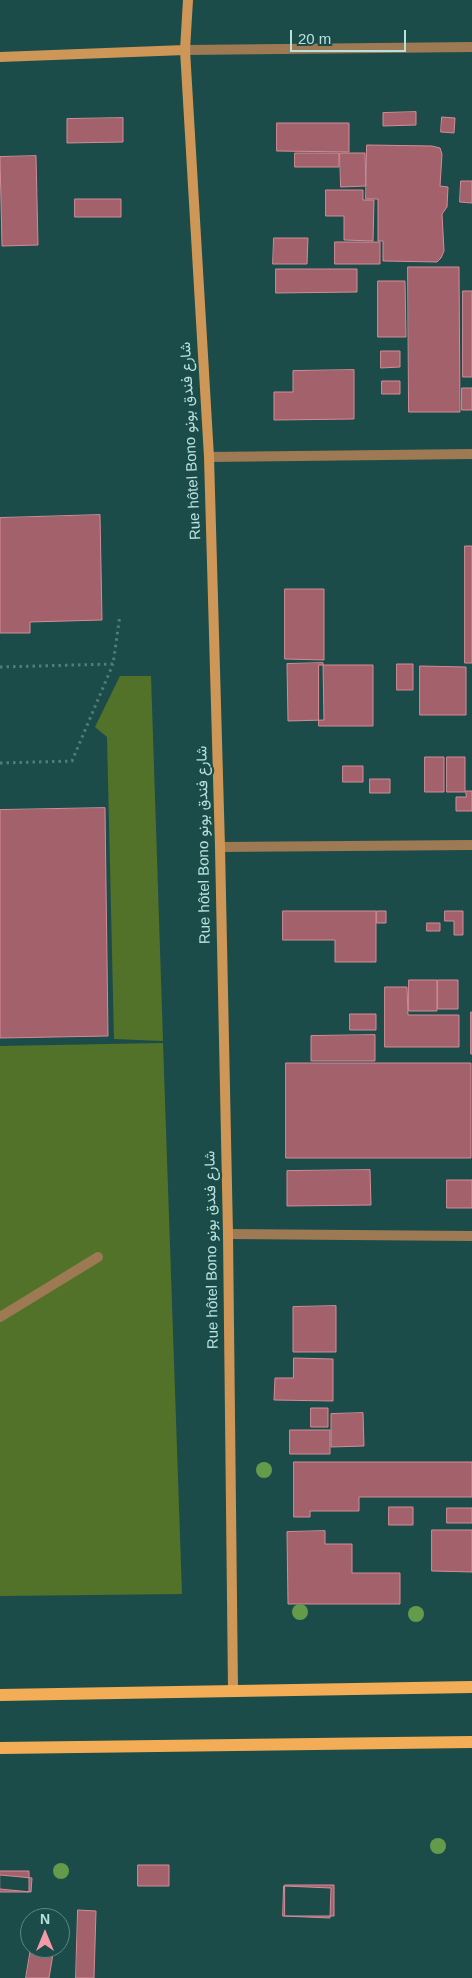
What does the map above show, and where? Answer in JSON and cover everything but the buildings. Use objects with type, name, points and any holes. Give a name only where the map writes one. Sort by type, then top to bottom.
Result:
[{"type":"main road","points":[[0,1695],[472,1687]]},
{"type":"main road","points":[[0,1748],[472,1742]]},
{"type":"street","name":"Rue hôtel Bono شارع فندق بونو","points":[[188,0],[185,50],[209,457],[220,847],[228,1234],[233,1690]]},
{"type":"street","points":[[0,57],[185,50],[472,47]]},
{"type":"street","points":[[209,457],[472,454]]},
{"type":"street","points":[[220,847],[472,845]]},
{"type":"street","points":[[228,1234],[472,1236]]},
{"type":"street","points":[[0,1318],[98,1257]]},
{"type":"path","points":[[0,763],[72,761],[113,664],[120,614]]},
{"type":"path","points":[[0,666],[113,664]]},
{"type":"green space","points":[[120,676],[151,676],[163,1041],[114,1039],[107,737],[95,727]]},
{"type":"green space","points":[[163,1043],[182,1594],[0,1596],[0,1046]]}]
